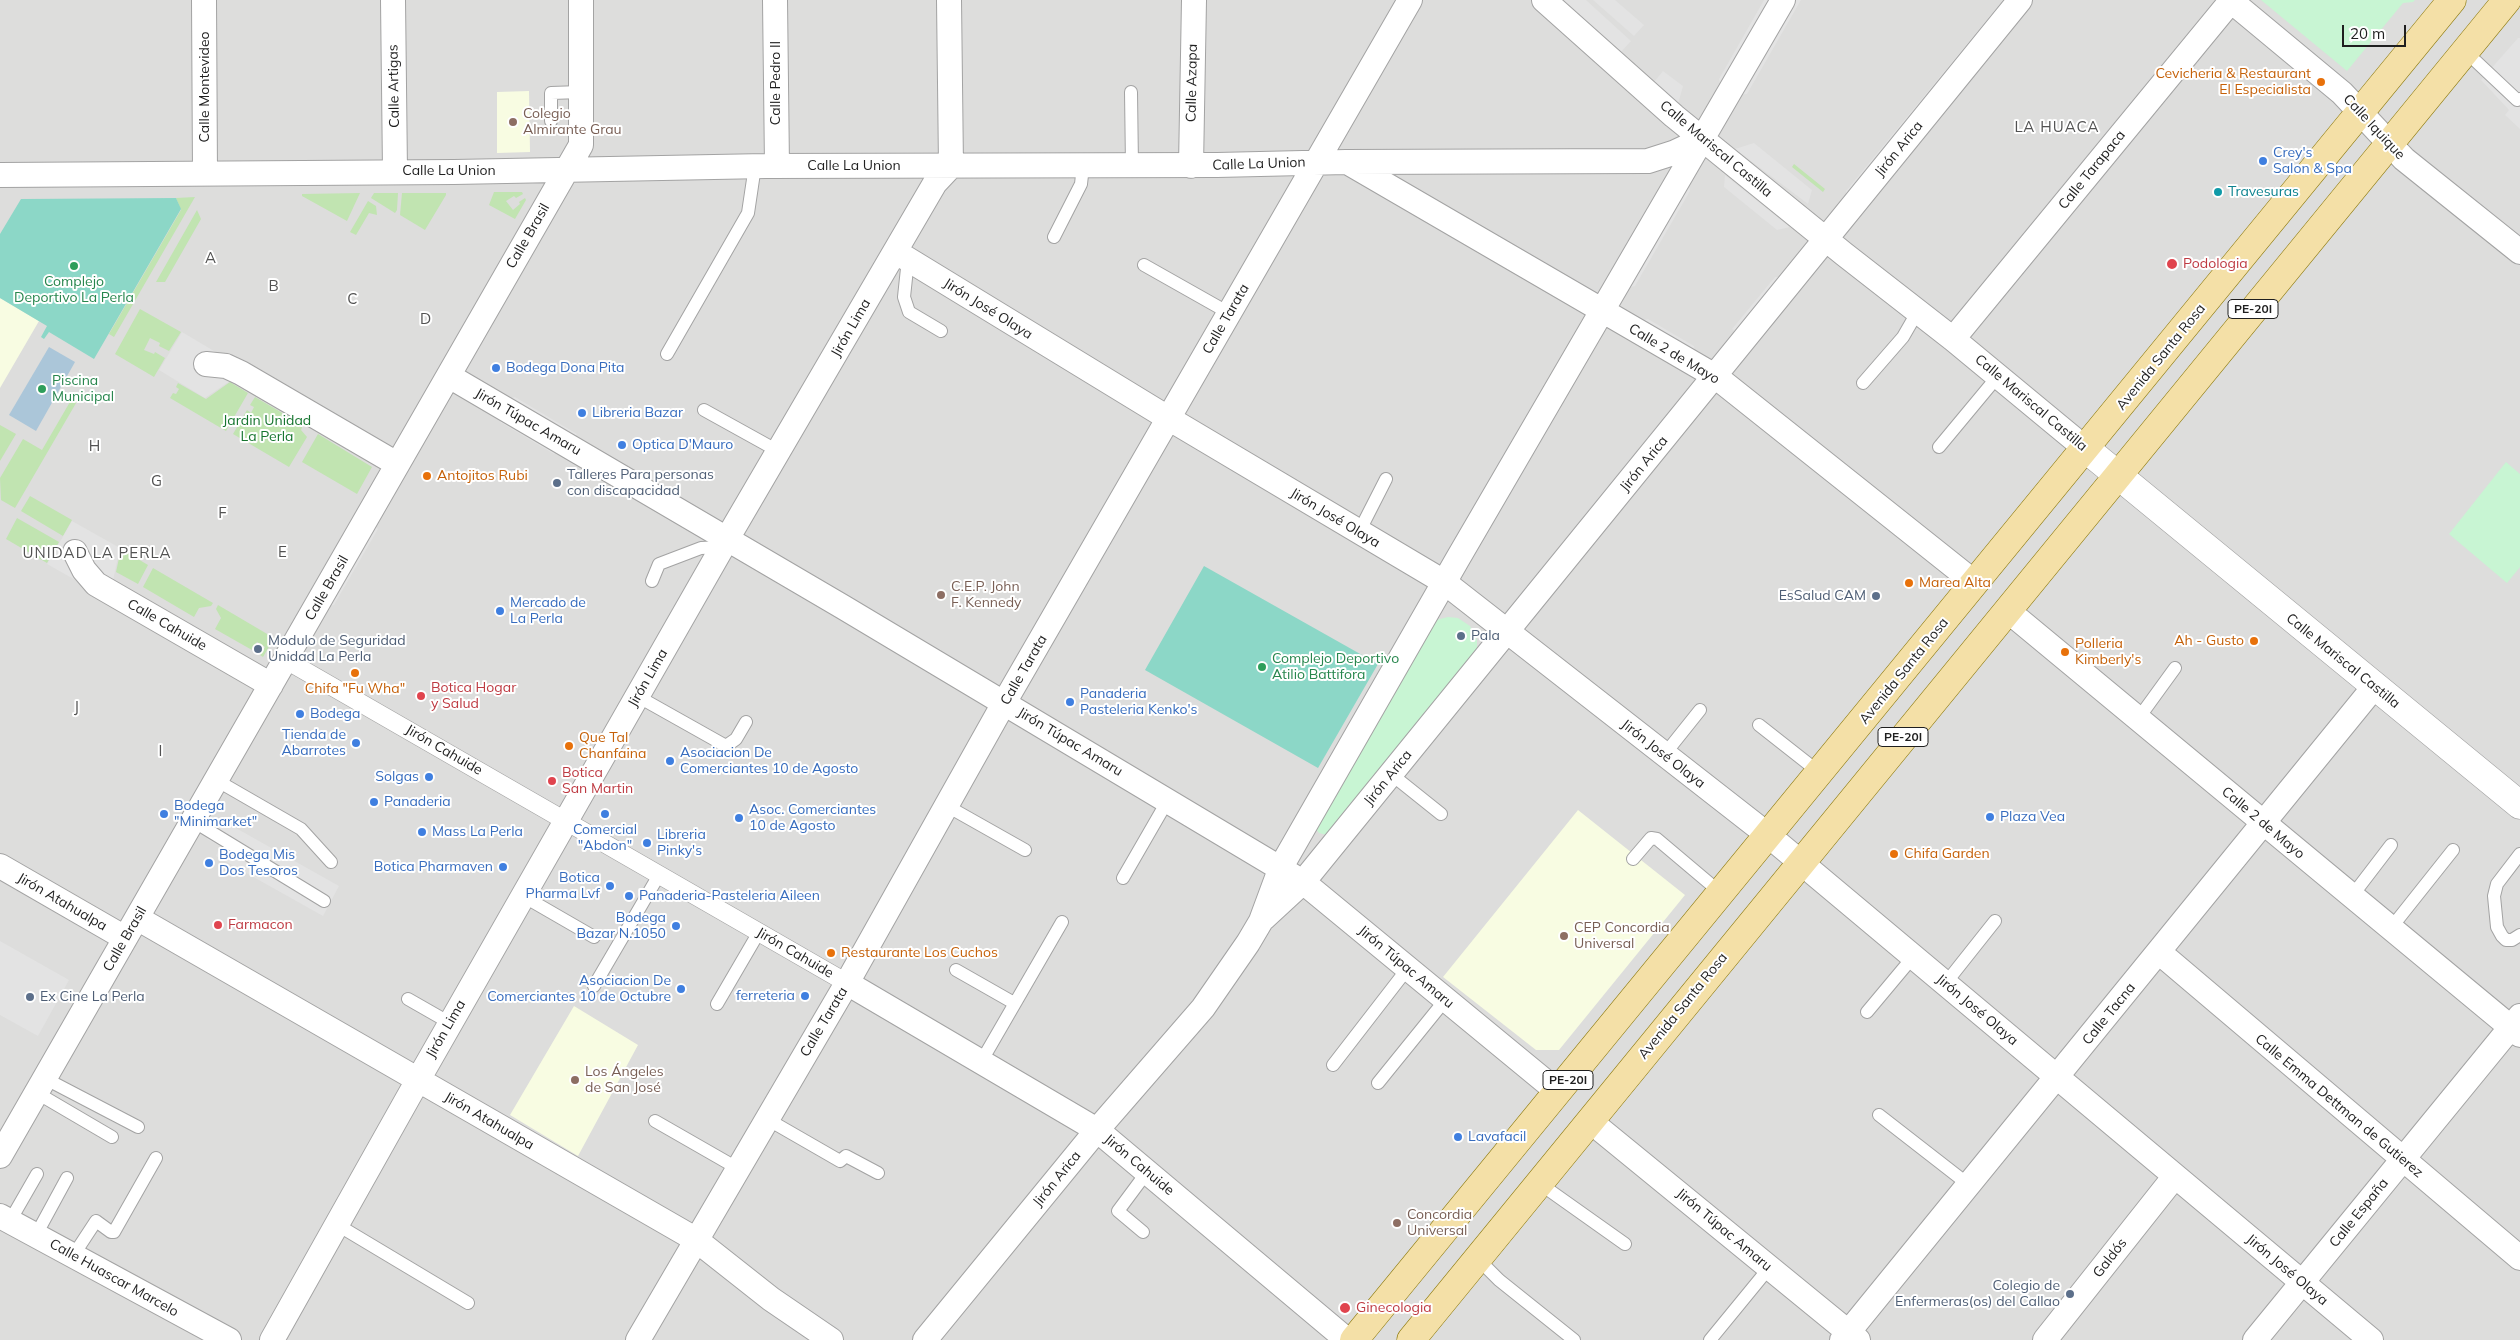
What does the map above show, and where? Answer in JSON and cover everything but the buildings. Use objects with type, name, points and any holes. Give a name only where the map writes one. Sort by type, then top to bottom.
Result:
[{"type":"main road","name":"Avenida Santa Rosa","points":[[1354,1340],[2452,0]]},
{"type":"main road","name":"Avenida Santa Rosa","points":[[1411,1340],[2388,143],[2464,51],[2509,3]]},
{"type":"street","name":"Calle Montevideo","points":[[204,0],[205,173]]},
{"type":"street","name":"Calle Artigas","points":[[393,0],[395,171]]},
{"type":"street","name":"Calle Brasil","points":[[0,1156],[581,145],[580,0]]},
{"type":"street","name":"Calle Pedro II","points":[[766,166],[775,0]]},
{"type":"street","points":[[949,0],[951,166]]},
{"type":"street","name":"Calle Azapa","points":[[1191,166],[1194,0]]},
{"type":"street","name":"Calle Tarata","points":[[638,1340],[695,1239],[847,983],[1004,703],[1410,0]]},
{"type":"street","name":"Calle Mariscal Castilla","points":[[1544,0],[1703,139],[1825,239],[1953,338],[2374,687],[2520,805]]},
{"type":"street","name":"Jirón Arica","points":[[925,1340],[1097,1130],[1203,1008],[1261,921],[1281,868],[1444,582],[1783,0]]},
{"type":"street","name":"Jirón Arica","points":[[1261,921],[1304,882],[2020,0]]},
{"type":"street","name":"Calle Iquique","points":[[2230,1],[2342,93],[2404,159],[2520,252]]},
{"type":"street","name":"Calle Tarapaca","points":[[1953,338],[2230,1]]},
{"type":"street","name":"Calle La Union","points":[[0,175],[766,166],[1191,166],[1316,162],[1648,162],[1703,139]]},
{"type":"street","name":"Calle 2 de Mayo","points":[[1346,162],[1715,376],[1975,583]]},
{"type":"street","name":"Jirón Lima","points":[[272,1340],[336,1224],[724,543],[778,451],[902,256],[935,183],[951,166]]},
{"type":"street","name":"Jirón José Olaya","points":[[902,256],[1168,418],[1444,582],[1768,836],[2371,1340]]},
{"type":"street","points":[[206,364],[226,366],[242,373],[397,464]]},
{"type":"street","name":"Jirón Túpac Amaru","points":[[449,376],[724,543],[1004,703],[1304,882],[1558,1092]]},
{"type":"street","name":"Calle Cahuide","points":[[75,552],[84,570],[96,584],[271,686]]},
{"type":"street","name":"Calle 2 de Mayo","points":[[2007,610],[2391,928],[2517,1026]]},
{"type":"street","name":"Jirón Cahuide","points":[[286,660],[759,932],[1097,1130],[1347,1340]]},
{"type":"street","name":"Calle Tacna","points":[[1849,1337],[1969,1185],[2265,824],[2374,687]]},
{"type":"street","name":"Jirón Atahualpa","points":[[0,866],[131,928],[418,1080],[695,1239],[771,1299],[831,1340]]},
{"type":"street","name":"Calle Emma Dettman de Gutierez","points":[[2160,953],[2520,1258]]},
{"type":"street","name":"Calle España","points":[[2255,1340],[2403,1159],[2517,1026]]},
{"type":"street","name":"Jirón Túpac Amaru","points":[[1590,1121],[1769,1268],[1849,1337]]},
{"type":"street","name":"Galdós","points":[[2045,1340],[2175,1176]]},
{"type":"street","name":"Calle Huascar Marcelo","points":[[5,1219],[228,1340]]},
{"type":"lane","points":[[2464,51],[2517,100],[2520,100]]},
{"type":"lane","points":[[551,121],[551,93],[581,92]]},
{"type":"lane","points":[[1131,92],[1132,166]]},
{"type":"lane","points":[[667,354],[748,213],[766,166]]},
{"type":"lane","points":[[1054,237],[1081,184],[1083,166]]},
{"type":"lane","points":[[902,256],[904,298],[909,312],[941,331]]},
{"type":"lane","points":[[1144,265],[1230,313]]},
{"type":"lane","points":[[1864,383],[1903,337],[1918,311]]},
{"type":"lane","points":[[1939,446],[1998,376]]},
{"type":"lane","points":[[704,410],[778,451]]},
{"type":"lane","points":[[1359,532],[1386,479]]},
{"type":"lane","points":[[652,581],[659,564],[701,548],[724,543]]},
{"type":"lane","points":[[2138,719],[2175,668]]},
{"type":"lane","points":[[637,696],[726,746],[736,738],[746,722]]},
{"type":"lane","points":[[1664,755],[1700,710]]},
{"type":"lane","points":[[1759,725],[1820,773]]},
{"type":"lane","points":[[1391,774],[1441,814]]},
{"type":"lane","points":[[216,780],[301,829],[331,862]]},
{"type":"lane","points":[[1123,878],[1168,800]]},
{"type":"lane","points":[[947,806],[1026,850]]},
{"type":"lane","points":[[193,821],[324,901]]},
{"type":"lane","points":[[1633,859],[1651,838],[1657,838],[1721,893]]},
{"type":"lane","points":[[2352,896],[2391,845]]},
{"type":"lane","points":[[2391,928],[2454,850]]},
{"type":"lane","points":[[2520,854],[2496,884],[2494,896],[2497,928],[2502,936],[2506,940],[2512,940],[2520,935]]},
{"type":"lane","points":[[594,986],[658,875]]},
{"type":"lane","points":[[523,896],[594,936]]},
{"type":"lane","points":[[1945,984],[1995,921]]},
{"type":"lane","points":[[981,1062],[1062,922]]},
{"type":"lane","points":[[717,1004],[759,932]]},
{"type":"lane","points":[[1866,1012],[1913,957]]},
{"type":"lane","points":[[1333,1064],[1408,968]]},
{"type":"lane","points":[[956,970],[1014,1003]]},
{"type":"lane","points":[[408,999],[450,1023]]},
{"type":"lane","points":[[1378,1083],[1446,1000]]},
{"type":"lane","points":[[41,1086],[138,1127]]},
{"type":"lane","points":[[41,1086],[112,1137]]},
{"type":"lane","points":[[1879,1115],[1969,1185]]},
{"type":"lane","points":[[767,1119],[840,1161],[846,1156],[878,1173]]},
{"type":"lane","points":[[655,1121],[737,1168]]},
{"type":"lane","points":[[73,1256],[96,1221],[111,1232],[114,1232],[156,1158]]},
{"type":"lane","points":[[1143,1232],[1118,1211],[1147,1172]]},
{"type":"lane","points":[[5,1219],[37,1174]]},
{"type":"lane","points":[[36,1235],[66,1178]]},
{"type":"lane","points":[[1539,1183],[1625,1244]]},
{"type":"lane","points":[[336,1224],[468,1303]]},
{"type":"lane","points":[[1478,1259],[1499,1280],[1574,1340]]},
{"type":"lane","points":[[1710,1340],[1769,1268]]},
{"type":"shaded area","points":[[0,0],[2520,0],[2520,1340],[0,1340]]},
{"type":"shaded area","points":[[1562,0],[1586,0],[1631,41],[1621,52]]},
{"type":"shaded area","points":[[1593,0],[1615,0],[1644,25],[1634,36]]},
{"type":"shaded area","points":[[1764,0],[1772,0],[1721,88],[1719,79]]},
{"type":"shaded area","points":[[1793,0],[1801,0],[1747,94],[1737,95]]},
{"type":"shaded area","points":[[2003,0],[2010,0],[1846,201],[1846,191]]},
{"type":"shaded area","points":[[2520,38],[2520,129],[2505,115],[2509,110],[2481,80]]},
{"type":"shaded area","points":[[1663,71],[1683,86],[1678,104],[1654,82]]},
{"type":"shaded area","name":"Colegio Almirante Grau","points":[[529,91],[530,152],[497,153],[497,92]]},
{"type":"shaded area","points":[[1754,143],[1812,190],[1808,204],[1735,149]]},
{"type":"shaded area","points":[[1725,175],[1790,227],[1777,230],[1724,187]]},
{"type":"shaded area","points":[[1688,183],[1690,191],[1635,286],[1627,288]]},
{"type":"shaded area","name":"Complejo Deportivo La Perla","points":[[176,198],[181,209],[94,359],[49,332],[44,339],[41,337],[47,326],[0,298],[0,234],[21,199]]},
{"type":"shaded area","points":[[1775,277],[1783,277],[1737,333],[1732,329]]},
{"type":"shaded area","points":[[0,298],[39,321],[0,388]]},
{"type":"shaded area","points":[[1648,319],[1694,346],[1695,353],[1640,321]]},
{"type":"shaded area","points":[[182,332],[246,370],[205,398],[159,370]]},
{"type":"shaded area","name":"Piscina Municipal","points":[[49,347],[75,362],[36,431],[9,415]]},
{"type":"shaded area","points":[[515,397],[577,434],[574,439],[507,399]]},
{"type":"shaded area","points":[[498,415],[558,448],[554,454],[500,422]]},
{"type":"shaded area","points":[[72,521],[120,548],[109,599],[47,564]]},
{"type":"shaded area","points":[[375,526],[378,529],[334,605],[329,606]]},
{"type":"shaded area","name":"Complejo Deportivo Atilio Battifora","points":[[1204,566],[1378,664],[1318,768],[1145,670]]},
{"type":"shaded area","name":"CEP Concordia Universal","points":[[1578,810],[1685,895],[1559,1050],[1536,1050],[1443,977]]},
{"type":"shaded area","points":[[218,818],[339,886],[323,916],[216,856],[220,846],[207,839]]},
{"type":"shaded area","name":"Ex Cine La Perla","points":[[0,941],[69,980],[38,1036],[0,1015]]},
{"type":"shaded area","name":"Los Ángeles de San José","points":[[574,1006],[638,1045],[578,1156],[510,1115]]},
{"type":"green space","points":[[2261,0],[2415,0],[2403,3],[2347,71]]},
{"type":"green space","points":[[1794,164],[1825,189],[1823,192],[1792,167]]},
{"type":"green space","points":[[494,192],[522,192],[523,194],[516,198],[514,196],[506,201],[513,210],[520,204],[519,202],[525,198],[526,200],[515,219],[489,205]]},
{"type":"green space","points":[[360,193],[347,221],[302,196],[302,194]]},
{"type":"green space","points":[[374,193],[398,193],[397,210],[395,213],[371,198]]},
{"type":"green space","points":[[402,193],[446,193],[446,195],[425,230],[400,215]]},
{"type":"green space","points":[[195,197],[114,337],[109,334],[181,210],[176,198]]},
{"type":"green space","points":[[368,201],[376,206],[377,215],[369,213],[356,235],[350,232]]},
{"type":"green space","points":[[197,210],[201,219],[165,282],[156,282]]},
{"type":"green space","points":[[140,309],[181,332],[169,351],[159,346],[160,343],[150,338],[144,350],[154,354],[155,352],[165,358],[154,377],[115,354]]},
{"type":"green space","points":[[230,382],[248,393],[226,431],[170,398],[179,389],[176,387],[178,383],[206,399]]},
{"type":"green space","points":[[74,395],[79,398],[15,508],[1,500],[0,478],[23,439],[42,450]]},
{"type":"green space","name":"Jardin Unidad La Perla","points":[[255,397],[303,425],[301,430],[307,437],[289,467],[233,434],[247,410],[251,413],[254,407],[250,405]]},
{"type":"green space","points":[[0,425],[16,434],[0,461]]},
{"type":"green space","points":[[318,434],[372,467],[357,494],[302,462]]},
{"type":"green space","points":[[2506,462],[2520,474],[2520,567],[2507,583],[2449,534]]},
{"type":"green space","points":[[30,496],[72,520],[63,536],[21,511]]},
{"type":"green space","points":[[17,518],[59,542],[47,563],[6,539]]},
{"type":"green space","points":[[121,549],[148,565],[138,584],[116,572]]},
{"type":"green space","points":[[153,568],[213,603],[211,606],[199,608],[194,617],[143,587]]},
{"type":"green space","points":[[218,605],[274,638],[263,657],[260,655],[265,647],[257,642],[252,650],[215,629],[221,618],[216,609]]},
{"type":"green space","points":[[1448,617],[1458,618],[1470,626],[1477,640],[1477,651],[1327,835],[1319,833],[1316,829],[1436,620]]},
{"type":"place","name":"Cevicheria & Restaurant El Especialista","points":[[2321,82]]},
{"type":"place","name":"Colegio Almirante Grau","points":[[513,122]]},
{"type":"place","name":"Crey's Salon & Spa","points":[[2263,161]]},
{"type":"place","name":"Travesuras","points":[[2218,192]]},
{"type":"place","name":"Podologia","points":[[2172,264]]},
{"type":"place","name":"Complejo Deportivo La Perla","points":[[74,266]]},
{"type":"place","name":"Bodega Dona Pita","points":[[496,368]]},
{"type":"place","name":"Piscina Municipal","points":[[42,389]]},
{"type":"place","name":"Libreria Bazar","points":[[582,413]]},
{"type":"place","name":"Optica D'Mauro","points":[[622,445]]},
{"type":"place","name":"Antojitos Rubi","points":[[427,476]]},
{"type":"place","name":"Talleres Para personas con discapacidad","points":[[557,483]]},
{"type":"place","name":"Marea Alta","points":[[1909,583]]},
{"type":"place","name":"C.E.P. John F. Kennedy","points":[[941,595]]},
{"type":"place","name":"EsSalud CAM","points":[[1876,596]]},
{"type":"place","name":"Mercado de La Perla","points":[[500,611]]},
{"type":"place","name":"Pala","points":[[1461,636]]},
{"type":"place","name":"Ah - Gusto","points":[[2254,641]]},
{"type":"place","name":"Modulo de Seguridad Unidad La Perla","points":[[258,649]]},
{"type":"place","name":"Polleria Kimberly's","points":[[2065,652]]},
{"type":"place","name":"Complejo Deportivo Atilio Battifora","points":[[1262,667]]},
{"type":"place","name":"Chifa \"Fu Wha\"","points":[[355,673]]},
{"type":"place","name":"Botica Hogar y Salud","points":[[421,696]]},
{"type":"place","name":"Panaderia Pasteleria Kenko's","points":[[1070,702]]},
{"type":"place","name":"Bodega","points":[[300,714]]},
{"type":"place","name":"Tienda de Abarrotes","points":[[356,743]]},
{"type":"place","name":"Que Tal Chanfaina","points":[[569,746]]},
{"type":"place","name":"Asociacion De Comerciantes 10 de Agosto","points":[[670,761]]},
{"type":"place","name":"Solgas","points":[[429,777]]},
{"type":"place","name":"Botica San Martin","points":[[552,781]]},
{"type":"place","name":"Panaderia","points":[[374,802]]},
{"type":"place","name":"Bodega \"Minimarket\"","points":[[164,814]]},
{"type":"place","name":"Comercial \"Abdon\"","points":[[605,814]]},
{"type":"place","name":"Plaza Vea","points":[[1990,817]]},
{"type":"place","name":"Asoc. Comerciantes 10 de Agosto","points":[[739,818]]},
{"type":"place","name":"Mass La Perla","points":[[422,832]]},
{"type":"place","name":"Libreria Pinky's","points":[[647,843]]},
{"type":"place","name":"Chifa Garden","points":[[1894,854]]},
{"type":"place","name":"Bodega Mis Dos Tesoros","points":[[209,863]]},
{"type":"place","name":"Botica Pharmaven","points":[[503,867]]},
{"type":"place","name":"Botica Pharma Lvf","points":[[610,886]]},
{"type":"place","name":"Panaderia-Pasteleria Aileen","points":[[629,896]]},
{"type":"place","name":"Farmacon","points":[[218,925]]},
{"type":"place","name":"Bodega Bazar N.1050","points":[[676,926]]},
{"type":"place","name":"CEP Concordia Universal","points":[[1564,936]]},
{"type":"place","name":"Restaurante Los Cuchos","points":[[831,953]]},
{"type":"place","name":"Asociacion De Comerciantes 10 de Octubre","points":[[681,989]]},
{"type":"place","name":"ferreteria","points":[[805,996]]},
{"type":"place","name":"Ex Cine La Perla","points":[[30,997]]},
{"type":"place","name":"Los Ángeles de San José","points":[[575,1080]]},
{"type":"place","name":"Lavafacil","points":[[1458,1137]]},
{"type":"place","name":"Concordia Universal","points":[[1397,1223]]},
{"type":"place","name":"Colegio de Enfermeras(os) del Callao","points":[[2070,1294]]},
{"type":"place","name":"Ginecologia","points":[[1345,1308]]},
{"type":"district","name":"LA HUACA","points":[[2057,127]]},
{"type":"district","name":"A","points":[[211,258]]},
{"type":"district","name":"B","points":[[274,286]]},
{"type":"district","name":"C","points":[[353,299]]},
{"type":"district","name":"D","points":[[426,319]]},
{"type":"district","name":"H","points":[[95,446]]},
{"type":"district","name":"G","points":[[157,481]]},
{"type":"district","name":"F","points":[[223,513]]},
{"type":"district","name":"E","points":[[283,552]]},
{"type":"district","name":"UNIDAD LA PERLA","points":[[97,553]]},
{"type":"district","name":"J","points":[[77,707]]},
{"type":"district","name":"I","points":[[161,751]]}]
